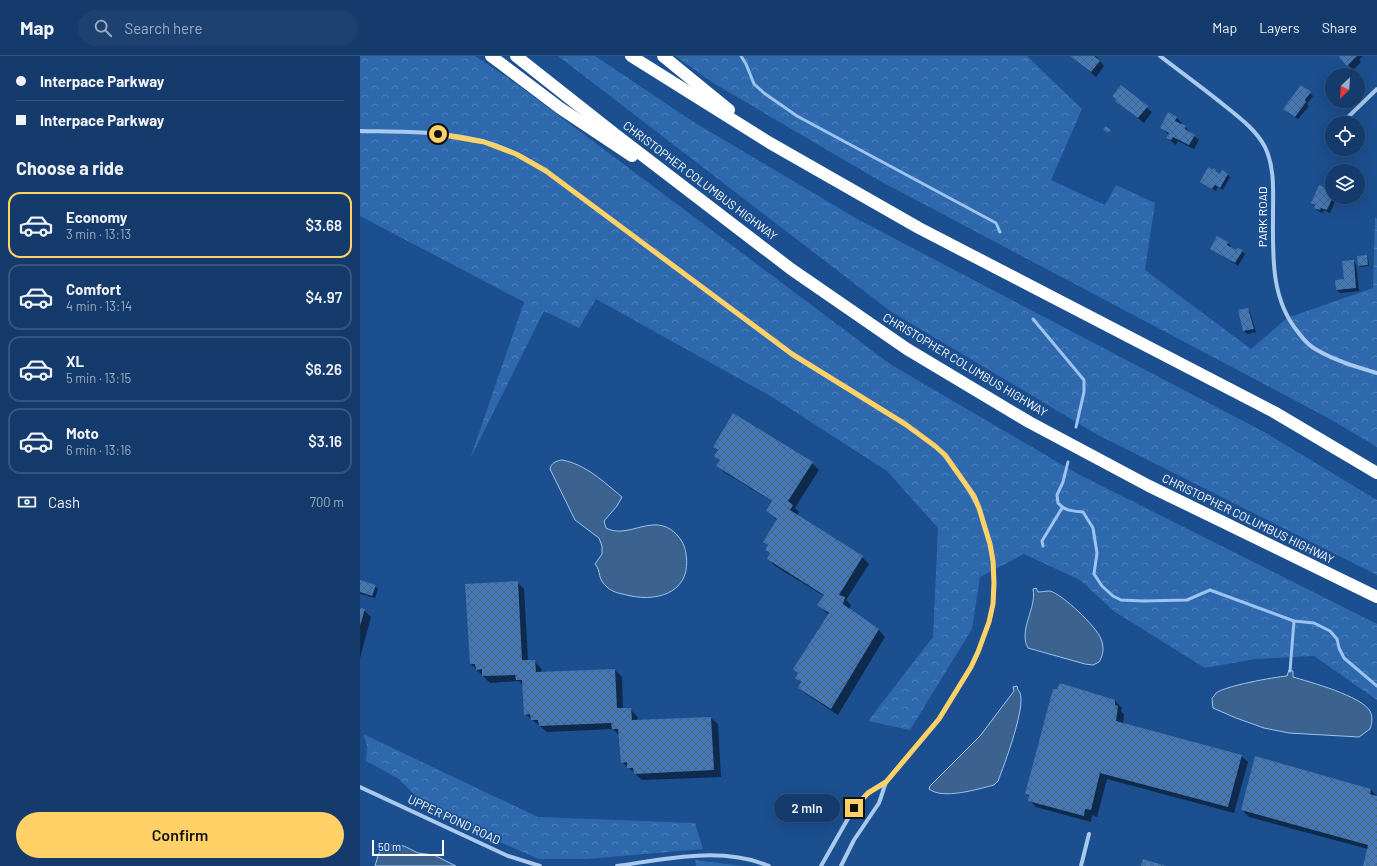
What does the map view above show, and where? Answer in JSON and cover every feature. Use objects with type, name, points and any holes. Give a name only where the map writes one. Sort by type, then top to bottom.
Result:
[{"type":"highway","points":[[492,56],[560,108],[732,223]]},
{"type":"highway","name":"CHRISTOPHER COLUMBUS HIGHWAY","points":[[516,56],[616,135],[791,269],[901,345],[1029,422],[1149,486],[1377,597]]},
{"type":"highway","points":[[631,56],[770,143],[919,228],[1274,412],[1377,474]]},
{"type":"highway","points":[[663,56],[770,143]]},
{"type":"street","name":"PARK ROAD","points":[[1160,56],[1241,119],[1254,131],[1264,145],[1272,168],[1274,189],[1273,256],[1275,278],[1279,298],[1284,312],[1292,325],[1305,341],[1316,350],[1338,360],[1377,373]]},
{"type":"street","points":[[1349,116],[1377,89]]},
{"type":"street","points":[[360,131],[438,134],[466,138],[484,142],[533,162],[786,350],[905,424],[935,446],[945,455],[974,496],[990,544],[993,561],[994,583],[993,604],[989,622],[978,652],[971,667],[939,719],[886,782],[868,793],[854,808],[821,866]]},
{"type":"street","points":[[841,866],[854,840],[879,803],[886,782]]},
{"type":"street","name":"UPPER POND ROAD","points":[[360,787],[508,856],[540,866]]},
{"type":"street","points":[[1081,866],[1089,834]]},
{"type":"street","points":[[617,866],[696,856],[731,857],[760,862],[769,866]]},
{"type":"green space","points":[[360,56],[475,56],[518,85],[890,364],[1078,474],[1377,624],[1377,700],[1314,656],[1255,659],[1205,668],[1115,612],[1080,580],[1024,554],[980,577],[972,629],[910,730],[868,721],[933,637],[938,528],[887,471],[772,397],[596,299],[579,328],[544,311],[470,459],[524,302],[360,216]]},
{"type":"green space","points":[[558,56],[595,56],[692,121],[859,220],[1266,433],[1377,500],[1377,575],[1098,435],[890,311]]},
{"type":"green space","points":[[675,56],[1027,56],[1082,109],[1051,180],[1105,205],[1116,185],[1155,203],[1145,270],[1251,349],[1287,318],[1373,288],[1375,217],[1377,219],[1377,447],[1330,419],[880,181],[715,84]]},
{"type":"green space","points":[[363,734],[538,817],[695,823],[703,849],[587,859],[539,859],[431,812],[399,779],[366,761],[367,745]]},
{"type":"green space","points":[[695,860],[743,866],[696,866]]},
{"type":"shaded area","points":[[562,460],[579,465],[622,497],[617,506],[604,521],[606,528],[614,531],[622,531],[654,525],[670,529],[676,534],[683,543],[687,566],[684,577],[679,585],[672,591],[663,595],[642,597],[631,596],[610,590],[604,584],[595,564],[602,554],[602,546],[599,538],[575,520],[550,469],[551,465]]},
{"type":"shaded area","points":[[1036,588],[1038,592],[1050,591],[1055,593],[1070,604],[1093,627],[1103,645],[1103,653],[1099,662],[1093,665],[1085,664],[1028,648],[1025,634],[1026,626],[1034,596],[1033,589]]},
{"type":"shaded area","points":[[1289,670],[1293,671],[1293,677],[1334,690],[1365,705],[1372,716],[1370,729],[1359,737],[1289,733],[1264,728],[1213,708],[1212,698],[1221,690],[1250,682],[1287,676]]},
{"type":"shaded area","points":[[1017,686],[1021,696],[1021,706],[1010,749],[998,781],[994,785],[961,793],[943,794],[929,789],[930,786],[980,736],[1014,691],[1013,687]]},
{"type":"shaded area","points":[[387,845],[404,846],[418,853],[434,855],[456,866],[375,866],[380,851]]},
{"type":"building","points":[[1070,56],[1094,56],[1100,61],[1091,72]]},
{"type":"building","points":[[1357,56],[1347,66],[1339,57]]},
{"type":"building","points":[[1121,85],[1148,106],[1138,118],[1115,101],[1116,99],[1112,96]]},
{"type":"building","points":[[1301,85],[1311,92],[1295,117],[1283,109]]},
{"type":"building","points":[[1168,112],[1177,117],[1175,121],[1186,126],[1185,129],[1195,135],[1189,145],[1173,137],[1171,140],[1166,138],[1169,133],[1160,128]]},
{"type":"building","points":[[1105,126],[1111,130],[1108,133],[1103,129]]},
{"type":"building","points":[[1208,167],[1213,170],[1213,168],[1220,174],[1222,170],[1228,174],[1220,188],[1215,185],[1212,189],[1200,182]]},
{"type":"building","points":[[1319,185],[1325,188],[1325,204],[1330,204],[1327,210],[1314,208],[1315,205],[1311,203]]},
{"type":"building","points":[[1217,236],[1228,242],[1227,245],[1236,250],[1238,248],[1243,250],[1235,263],[1210,249]]},
{"type":"building","points":[[1367,255],[1368,265],[1358,266],[1357,256]]},
{"type":"building","points":[[1354,260],[1356,288],[1336,290],[1335,280],[1344,279],[1342,261]]},
{"type":"building","points":[[1248,308],[1254,329],[1243,331],[1238,310]]},
{"type":"building","points":[[733,413],[813,462],[788,501],[793,505],[790,510],[863,556],[839,595],[845,597],[843,604],[879,629],[831,709],[798,688],[801,682],[795,678],[798,673],[793,669],[829,613],[817,605],[824,595],[767,559],[770,553],[765,550],[768,545],[763,542],[777,519],[766,511],[772,501],[716,466],[720,460],[714,456],[718,450],[713,447]]},
{"type":"building","points":[[360,580],[376,585],[372,596],[360,592]]},
{"type":"building","points":[[518,581],[522,660],[535,660],[536,672],[615,669],[617,708],[631,708],[632,720],[711,717],[714,770],[634,774],[633,768],[627,768],[627,762],[621,763],[618,729],[612,729],[611,723],[539,726],[538,720],[531,720],[530,714],[524,715],[522,680],[516,680],[515,675],[482,676],[482,669],[476,670],[475,664],[470,664],[465,584]]},
{"type":"building","points":[[360,608],[365,609],[360,626]]},
{"type":"building","points":[[1060,683],[1115,700],[1115,705],[1118,706],[1116,721],[1242,755],[1228,807],[1100,773],[1091,810],[1085,809],[1084,816],[1028,801],[1029,795],[1025,794],[1053,689],[1057,689]]},
{"type":"building","points":[[1255,756],[1371,789],[1370,794],[1377,796],[1377,866],[1363,866],[1368,845],[1241,810]]},
{"type":"building","points":[[1143,859],[1166,866],[1141,866]]},
{"type":"waterway","points":[[741,56],[754,84],[764,93],[797,116],[996,223],[1000,232]]},
{"type":"waterway","points":[[1033,319],[1084,380],[1084,392],[1076,427]]},
{"type":"waterway","points":[[1068,462],[1063,482],[1057,495],[1058,503],[1066,509],[1083,512],[1093,528],[1097,553],[1094,574],[1102,586],[1113,596],[1121,600],[1187,600],[1210,590],[1294,621],[1314,623],[1330,631],[1337,639],[1339,648],[1344,658],[1377,686]]},
{"type":"waterway","points":[[1043,546],[1042,541],[1062,508]]},
{"type":"waterway","points":[[1290,671],[1294,621]]},
{"type":"route","points":[[438,134],[484,142],[533,162],[792,354],[905,424],[935,446],[945,455],[974,496],[990,544],[993,561],[994,583],[993,604],[989,622],[978,652],[971,667],[939,719],[886,782],[868,793],[854,808]]}]
